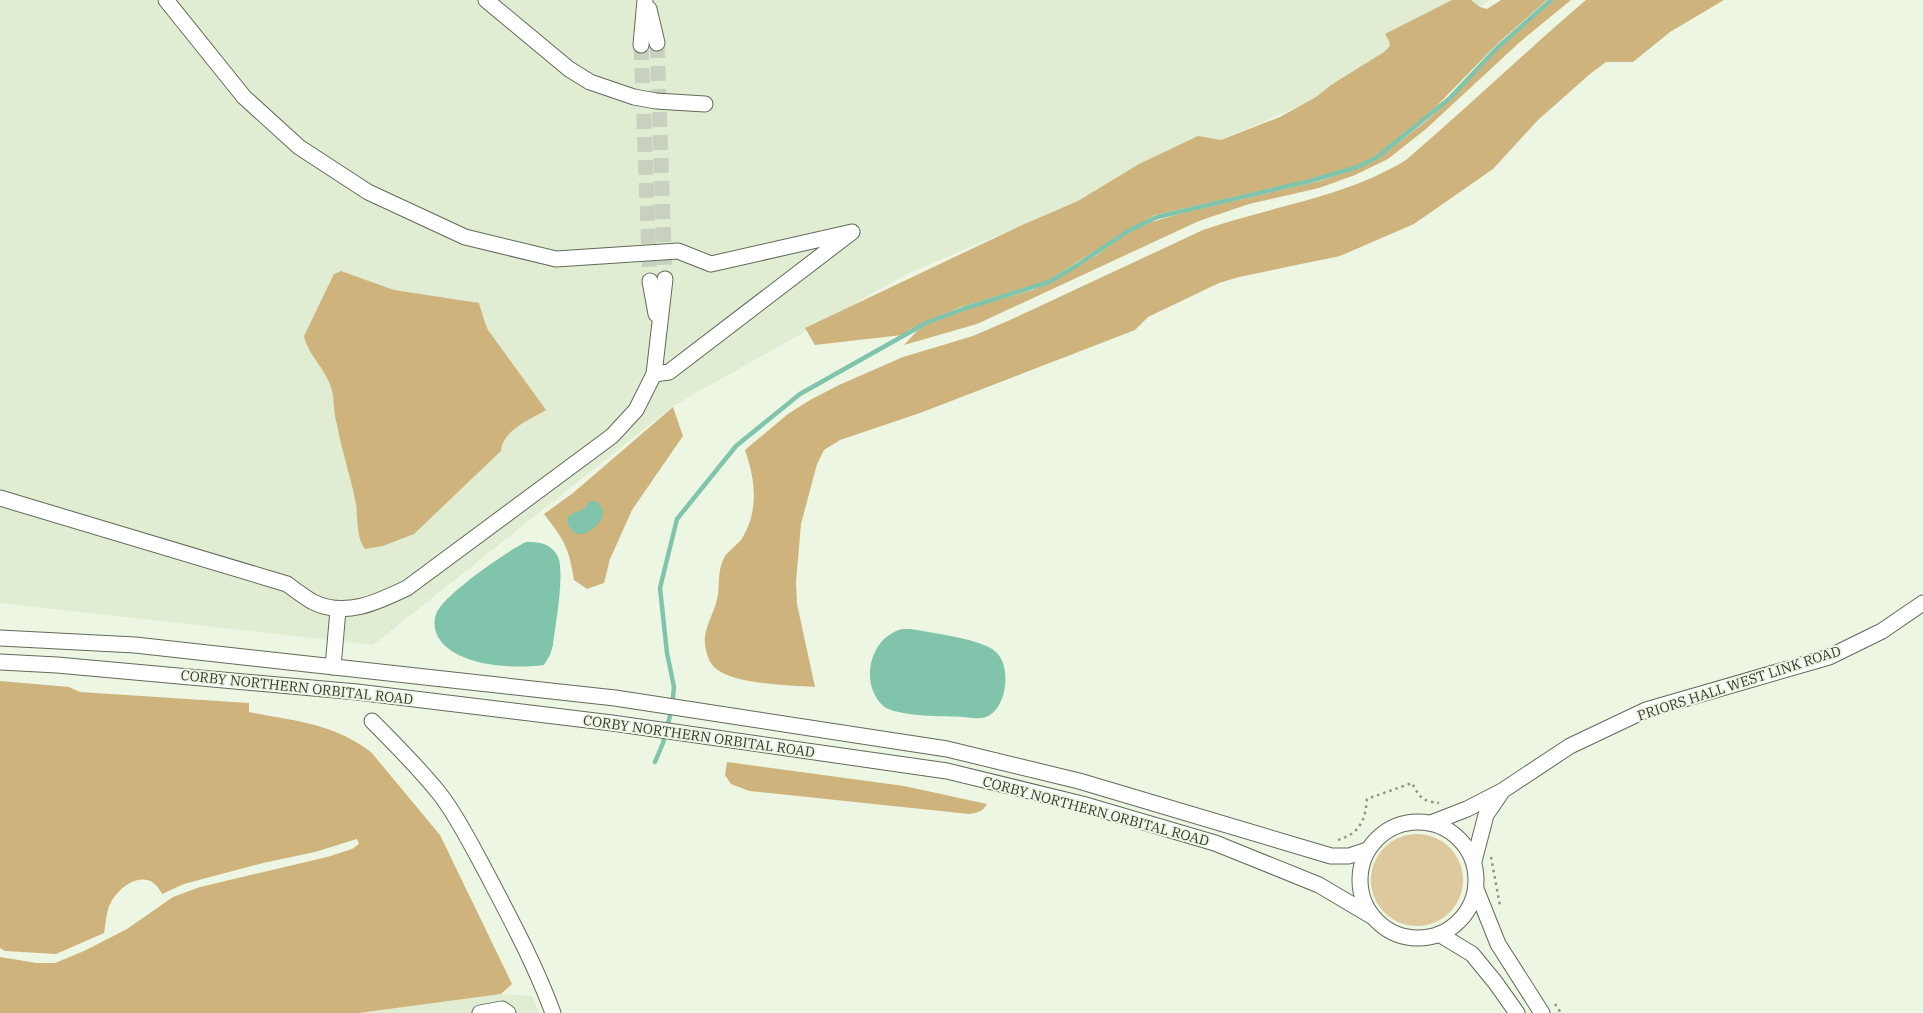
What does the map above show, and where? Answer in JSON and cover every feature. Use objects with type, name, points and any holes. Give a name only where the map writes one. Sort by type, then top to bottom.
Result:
[{"type":"street","points":[[166,0],[244,98],[299,147],[368,192],[465,237],[556,259],[678,251],[712,264],[852,232],[670,372],[654,374]]},
{"type":"street","points":[[486,0],[569,69],[590,82],[634,97],[656,101],[705,104]]},
{"type":"street","points":[[646,0],[657,44]]},
{"type":"street","points":[[641,45],[646,0]]},
{"type":"street","points":[[0,498],[287,584],[314,602],[338,610],[372,604],[407,588],[612,436],[636,410],[654,374],[659,333],[658,280]]},
{"type":"street","name":"PRIORS HALL WEST LINK ROAD","points":[[1431,823],[1502,792],[1570,746],[1646,710],[1829,657],[1882,631],[1923,603]]},
{"type":"street","points":[[333,667],[338,610]]},
{"type":"street","name":"CORBY NORTHERN ORBITAL ROAD","points":[[0,638],[135,645],[615,698],[946,748],[1079,781],[1331,856],[1350,856],[1367,850]]},
{"type":"street","name":"CORBY NORTHERN ORBITAL ROAD","points":[[0,662],[57,665],[357,692],[612,723],[946,771],[1082,804],[1215,843],[1319,885],[1373,917]]},
{"type":"street","points":[[372,721],[441,795],[496,891],[543,985],[553,1013]]},
{"type":"street","name":"PRIORS HALL WEST LINK ROAD","points":[[1474,861],[1486,815],[1502,792]]},
{"type":"street","points":[[1476,889],[1469,908],[1456,924],[1439,934],[1420,938],[1402,936],[1386,929],[1373,917],[1364,902],[1360,884],[1361,867],[1367,850],[1384,832],[1398,824],[1415,821],[1431,823],[1446,828],[1459,838],[1474,861],[1476,889],[1498,944],[1542,1013]]},
{"type":"street","points":[[1439,934],[1472,954],[1517,1013]]},
{"type":"street","points":[[480,1013],[502,1009],[508,1013]]},
{"type":"path","points":[[1336,841],[1356,831],[1364,822],[1367,799],[1412,783],[1420,798],[1429,802],[1451,803],[1458,812]]},
{"type":"path","points":[[1490,853],[1500,907]]},
{"type":"path","points":[[1551,997],[1561,1013]]},
{"type":"shaded area","points":[[0,0],[1489,0],[1412,58],[907,274],[673,406],[373,645],[0,603]]},
{"type":"shaded area","points":[[1452,0],[1471,0],[1480,7],[1487,9],[1501,0],[1547,0],[1497,44],[1426,117],[1374,157],[1356,166],[1304,181],[1155,215],[1047,281],[961,307],[912,328],[902,335],[815,345],[805,328],[1022,225],[1078,201],[1139,164],[1198,136],[1221,140],[1280,117],[1316,97],[1331,85],[1384,52],[1390,46],[1385,34]]},
{"type":"shaded area","points":[[1553,0],[1571,0],[1521,41],[1426,129],[1388,159],[1355,175],[1319,188],[1249,204],[1199,221],[977,324],[904,345],[917,331],[929,323],[979,305],[1033,290],[1053,281],[1097,255],[1125,234],[1145,224],[1182,213],[1320,181],[1376,160],[1450,100],[1493,54]]},
{"type":"shaded area","points":[[1586,0],[1724,0],[1670,32],[1633,62],[1606,62],[1538,120],[1493,169],[1414,224],[1340,256],[1239,277],[1219,283],[1148,317],[1135,330],[920,413],[840,440],[824,450],[817,464],[801,524],[796,582],[797,604],[815,687],[749,681],[724,674],[712,665],[707,653],[705,636],[715,607],[720,569],[726,555],[744,535],[754,503],[753,482],[745,450],[788,414],[839,385],[903,357],[973,336],[1203,230],[1332,193],[1382,173],[1406,160]]},
{"type":"shaded area","points":[[341,271],[394,290],[479,303],[488,330],[546,410],[512,431],[506,437],[501,451],[414,534],[383,546],[365,549],[360,539],[356,504],[341,445],[331,386],[306,343],[304,336],[334,274]]},
{"type":"shaded area","points":[[673,407],[683,436],[632,510],[610,559],[604,583],[587,589],[574,580],[565,544],[544,514],[573,493]]},
{"type":"shaded area","points":[[590,501],[598,502],[603,516],[586,533],[578,534],[567,523],[568,517],[575,512],[583,510]]},
{"type":"shaded area","points":[[526,542],[540,543],[548,546],[557,555],[559,562],[558,612],[553,645],[544,665],[517,667],[486,664],[458,655],[446,647],[438,637],[434,624],[437,612],[442,604],[477,574]]},
{"type":"shaded area","points":[[902,629],[970,640],[991,648],[997,653],[1004,667],[1005,686],[996,710],[987,717],[978,718],[913,715],[884,707],[876,697],[871,684],[871,664],[878,646],[893,633]]},
{"type":"shaded area","points":[[0,681],[69,687],[80,692],[249,703],[249,712],[313,724],[357,742],[371,752],[440,835],[512,984],[501,994],[359,1013],[0,1013],[0,957],[37,963],[55,963],[84,951],[127,929],[173,897],[200,887],[327,857],[352,849],[359,844],[357,839],[315,852],[263,863],[184,884],[162,894],[151,881],[136,880],[122,889],[111,902],[104,933],[56,954],[5,951],[0,948]]},
{"type":"shaded area","points":[[727,762],[904,786],[987,804],[980,811],[969,814],[749,791],[731,784],[725,775]]},
{"type":"shaded area","points":[[1417,834],[1435,837],[1450,847],[1460,862],[1463,880],[1460,898],[1450,913],[1435,923],[1417,926],[1399,923],[1384,913],[1374,898],[1371,880],[1374,862],[1384,847],[1399,837]]},
{"type":"shaded area","points":[[501,994],[532,996],[539,1013],[359,1013]]},
{"type":"waterway","points":[[655,762],[663,743],[672,708],[674,687],[667,653],[660,588],[677,519],[736,446],[800,394],[926,323],[963,309],[1049,282],[1128,231],[1157,217],[1310,181],[1357,167],[1376,158],[1449,99],[1497,48],[1551,0]]},
{"type":"tunnel","points":[[657,43],[665,279]]},
{"type":"tunnel","points":[[641,45],[650,281]]}]
